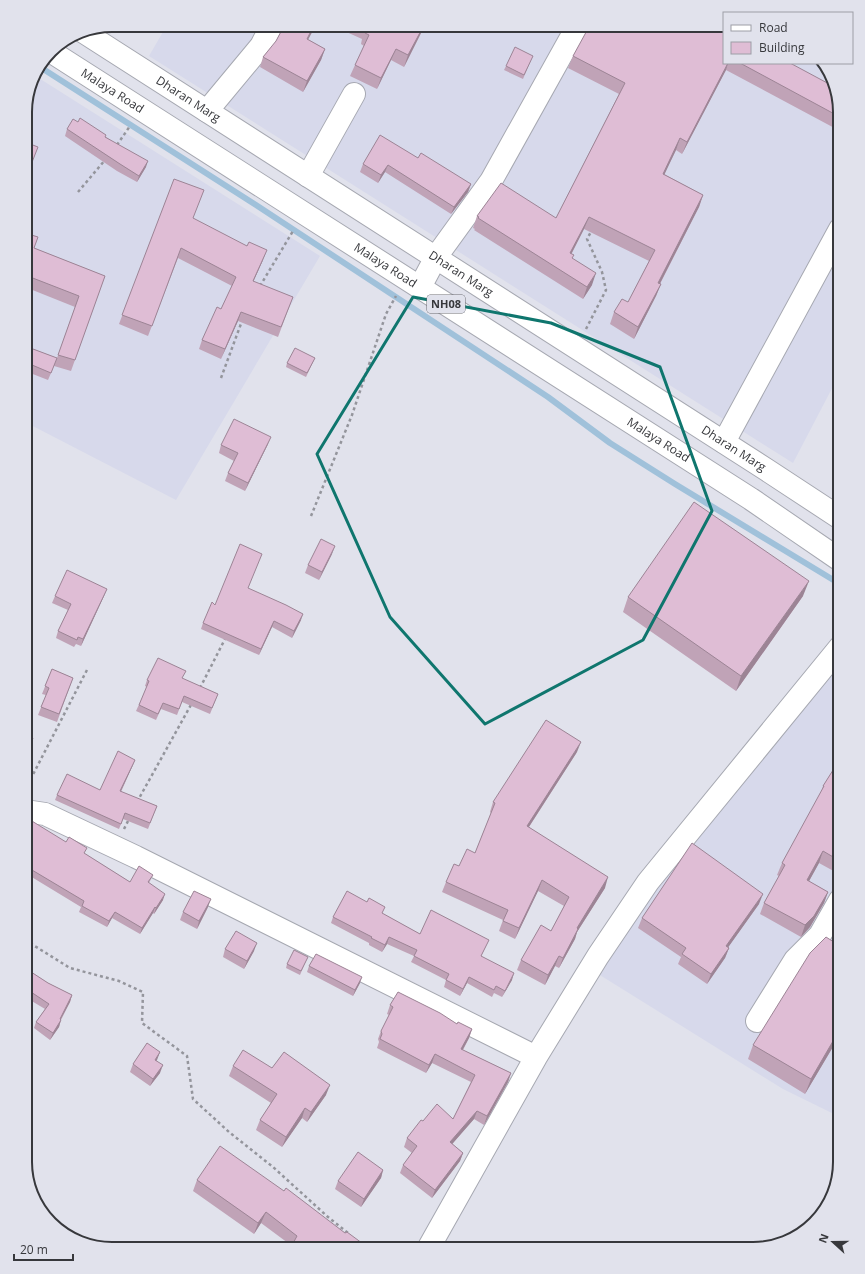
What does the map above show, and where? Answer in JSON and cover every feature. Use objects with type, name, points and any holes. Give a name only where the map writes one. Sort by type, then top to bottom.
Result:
[{"type":"street","points":[[207,111],[262,46],[269,32]]},
{"type":"street","points":[[413,283],[436,258],[490,181],[574,32]]},
{"type":"street","name":"Dharan Marg","points":[[89,36],[833,513]]},
{"type":"street","name":"Malaya Road","points":[[56,55],[751,499],[833,555]]},
{"type":"street","points":[[308,176],[354,94]]},
{"type":"street","points":[[724,442],[833,242]]},
{"type":"street","points":[[432,1242],[536,1057],[598,956],[648,882],[833,656]]},
{"type":"street","points":[[32,812],[45,814],[115,847],[536,1057]]},
{"type":"street","points":[[757,1021],[795,960],[820,935],[833,912]]},
{"type":"path","points":[[113,149],[143,110]]},
{"type":"path","points":[[78,192],[109,156]]},
{"type":"path","points":[[258,290],[303,212]]},
{"type":"path","points":[[576,347],[606,290],[602,272],[587,239],[594,225]]},
{"type":"path","points":[[311,516],[352,415],[386,314],[413,283]]},
{"type":"path","points":[[221,378],[244,314]]},
{"type":"path","points":[[200,688],[228,634]]},
{"type":"path","points":[[32,776],[88,668]]},
{"type":"path","points":[[137,803],[193,701]]},
{"type":"path","points":[[115,847],[131,816]]},
{"type":"path","points":[[32,944],[70,968],[118,981],[143,992],[142,1023],[187,1056],[193,1099],[229,1132],[273,1167],[328,1218],[351,1235]]},
{"type":"highlighted area","points":[[413,297],[551,323],[660,367],[712,511],[643,640],[485,724],[390,617],[317,454]]},
{"type":"shaded area","points":[[163,32],[723,32],[723,64],[817,64],[827,81],[833,112],[833,386],[793,463],[149,56]]},
{"type":"shaded area","points":[[39,78],[320,256],[176,500],[32,426],[32,107]]},
{"type":"shaded area","points":[[833,660],[833,1114],[783,1089],[595,972],[650,880]]},
{"type":"building","points":[[281,32],[310,32],[307,39],[325,49],[307,81],[263,57],[276,41]]},
{"type":"building","points":[[420,32],[408,55],[396,49],[381,78],[355,65],[369,35],[365,33]]},
{"type":"building","points":[[586,32],[723,32],[723,64],[727,64],[687,142],[680,138],[663,174],[703,195],[658,283],[661,284],[638,327],[614,312],[622,299],[628,302],[655,250],[589,217],[570,253],[574,255],[572,258],[596,273],[587,287],[477,216],[501,183],[556,218],[625,83],[573,56]]},
{"type":"building","points":[[515,47],[533,56],[524,75],[506,66]]},
{"type":"building","points":[[742,64],[792,64],[828,83],[833,113]]},
{"type":"building","points":[[80,118],[106,135],[105,137],[148,161],[139,176],[67,129],[73,119],[78,122]]},
{"type":"building","points":[[380,135],[418,158],[421,153],[471,184],[454,207],[388,165],[381,175],[363,164]]},
{"type":"building","points":[[32,145],[38,147],[32,162]]},
{"type":"building","points":[[174,179],[204,190],[193,218],[247,246],[249,242],[267,250],[253,281],[293,297],[281,327],[241,312],[225,349],[202,340],[217,307],[221,309],[236,277],[181,248],[152,326],[122,315]]},
{"type":"building","points":[[32,235],[38,237],[34,248],[105,276],[75,360],[58,355],[79,296],[32,278]]},
{"type":"building","points":[[295,348],[315,358],[307,373],[287,363]]},
{"type":"building","points":[[32,349],[57,358],[51,373],[32,365]]},
{"type":"building","points":[[234,419],[271,437],[248,483],[228,473],[238,453],[221,445]]},
{"type":"building","points":[[694,502],[809,581],[741,676],[628,597]]},
{"type":"building","points":[[321,539],[335,546],[322,572],[308,565]]},
{"type":"building","points":[[240,544],[262,554],[248,588],[303,614],[294,631],[274,621],[261,649],[203,623],[212,602],[215,605]]},
{"type":"building","points":[[67,570],[107,589],[83,639],[78,637],[77,640],[58,631],[71,604],[55,596]]},
{"type":"building","points":[[158,658],[186,671],[182,678],[218,694],[212,708],[184,696],[179,709],[163,703],[158,714],[139,705],[149,681],[147,680]]},
{"type":"building","points":[[52,669],[73,678],[59,714],[41,707],[49,688],[45,686]]},
{"type":"building","points":[[546,720],[581,742],[527,826],[608,877],[577,928],[578,929],[563,958],[559,956],[548,975],[521,960],[541,925],[551,931],[569,897],[542,880],[519,928],[503,921],[508,910],[446,882],[454,864],[459,866],[467,849],[475,853],[495,803],[493,802]]},
{"type":"building","points":[[118,751],[135,760],[120,791],[157,806],[150,823],[125,813],[121,824],[57,795],[67,774],[100,790]]},
{"type":"building","points":[[833,770],[833,857],[823,851],[807,880],[828,892],[814,916],[805,925],[764,903],[785,865],[782,863]]},
{"type":"building","points":[[32,821],[66,842],[69,837],[87,848],[84,853],[130,882],[139,866],[153,875],[148,882],[165,894],[142,928],[115,912],[109,921],[82,906],[84,901],[32,870]]},
{"type":"building","points":[[692,843],[763,894],[726,946],[729,948],[711,974],[682,954],[686,948],[642,918]]},
{"type":"building","points":[[194,891],[211,899],[199,921],[183,912]]},
{"type":"building","points":[[347,891],[367,902],[369,898],[385,907],[382,913],[420,934],[431,910],[489,940],[481,956],[514,973],[505,991],[496,986],[494,990],[469,977],[463,989],[446,980],[449,974],[414,956],[417,950],[389,937],[385,945],[333,917]]},
{"type":"building","points":[[236,931],[257,943],[247,961],[225,949]]},
{"type":"building","points":[[826,937],[833,942],[833,1041],[811,1079],[753,1045],[810,953]]},
{"type":"building","points":[[294,950],[308,957],[301,971],[287,964]]},
{"type":"building","points":[[316,954],[362,977],[355,990],[309,966]]},
{"type":"building","points":[[32,973],[48,983],[72,995],[60,1019],[61,1020],[53,1033],[36,1022],[49,1004],[32,993]]},
{"type":"building","points":[[398,992],[440,1013],[457,1024],[458,1022],[472,1029],[461,1049],[511,1073],[487,1116],[477,1111],[450,1142],[463,1153],[435,1190],[403,1165],[417,1146],[407,1138],[421,1120],[423,1121],[437,1104],[453,1119],[475,1075],[435,1054],[429,1065],[380,1039],[382,1034],[381,1031],[393,1007],[390,1005]]},
{"type":"building","points":[[147,1043],[160,1052],[155,1060],[163,1065],[153,1079],[133,1064]]},
{"type":"building","points":[[243,1050],[272,1068],[284,1052],[330,1085],[311,1112],[305,1108],[286,1137],[260,1120],[277,1094],[233,1066]]},
{"type":"building","points":[[220,1146],[284,1191],[286,1188],[345,1233],[347,1232],[361,1242],[294,1242],[297,1236],[266,1212],[258,1223],[197,1180]]},
{"type":"building","points":[[358,1152],[383,1170],[364,1199],[338,1181]]},
{"type":"waterway","points":[[44,70],[256,205],[548,397],[610,443],[833,580]]}]
